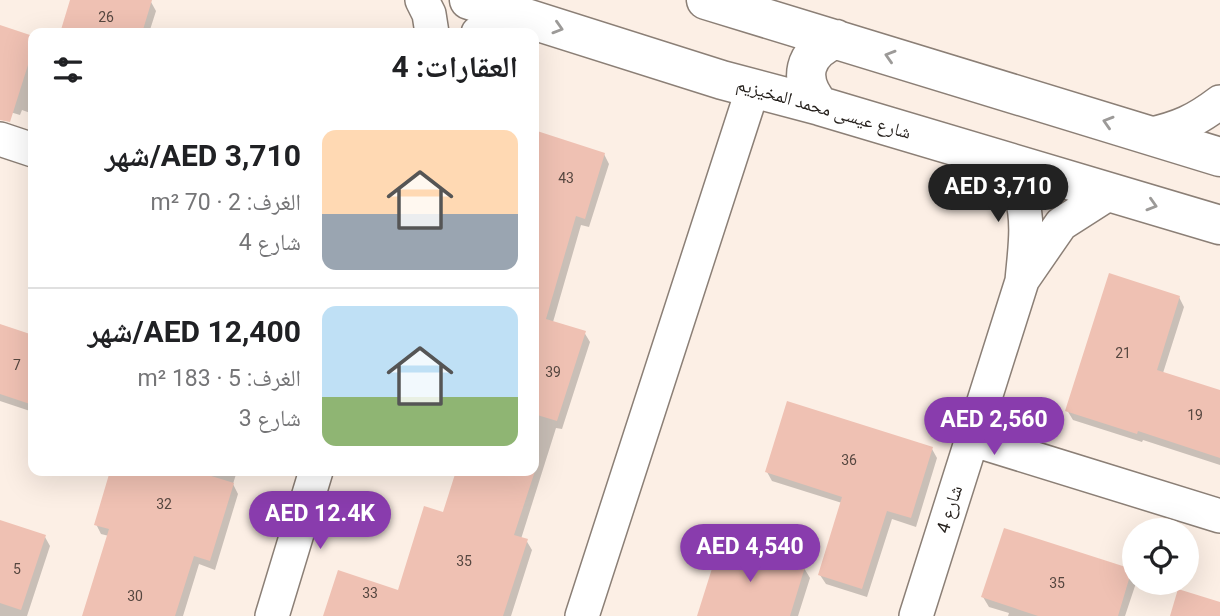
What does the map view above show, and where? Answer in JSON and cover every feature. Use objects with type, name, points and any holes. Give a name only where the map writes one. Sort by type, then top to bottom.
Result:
[{"type":"street","points":[[422,0],[429,14],[431,28]]},
{"type":"street","name":"شارع عيسى محمد المخيزيم","points":[[469,0],[722,80],[820,106],[1220,225]]},
{"type":"street","points":[[706,0],[1220,157]]},
{"type":"street","points":[[490,28],[519,16]]},
{"type":"street","points":[[820,106],[811,95],[806,82],[806,68],[812,55],[822,45],[836,39]]},
{"type":"street","points":[[582,616],[753,88]]},
{"type":"street","points":[[1148,135],[1172,130],[1200,118],[1220,102]]},
{"type":"street","points":[[0,139],[28,148]]},
{"type":"street","name":"شارع 4","points":[[916,616],[1022,281],[1025,227],[1022,199],[1013,179],[997,158]]},
{"type":"street","name":"شارع 4","points":[[1022,281],[1060,224],[1111,192]]},
{"type":"street","points":[[971,439],[1220,516]]},
{"type":"street","points":[[272,616],[314,476]]},
{"type":"building","points":[[70,0],[152,0],[144,28],[62,28]]},
{"type":"building","points":[[0,25],[28,34],[28,65],[10,122],[0,120]]},
{"type":"building","points":[[539,132],[605,153],[585,219],[576,216],[546,319],[586,331],[557,421],[539,416]]},
{"type":"building","points":[[1109,273],[1180,296],[1157,370],[1220,390],[1220,458],[1065,411]]},
{"type":"building","points":[[0,324],[28,333],[28,403],[0,394]]},
{"type":"building","points":[[787,401],[933,447],[911,518],[887,511],[862,589],[818,575],[842,497],[765,472]]},
{"type":"building","points":[[109,476],[211,476],[234,483],[210,561],[194,556],[175,616],[82,616],[109,529],[94,525]]},
{"type":"building","points":[[454,476],[533,476],[514,535],[528,539],[503,616],[323,616],[338,570],[398,590],[424,506],[443,512]]},
{"type":"building","points":[[0,520],[46,535],[21,610],[0,603]]},
{"type":"building","points":[[1004,528],[1122,566],[1122,595],[1124,595],[1118,616],[1038,616],[981,597]]},
{"type":"building","points":[[721,540],[805,567],[790,616],[697,616]]},
{"type":"building","points":[[1176,595],[1197,595],[1220,602],[1220,616],[1170,616]]}]
